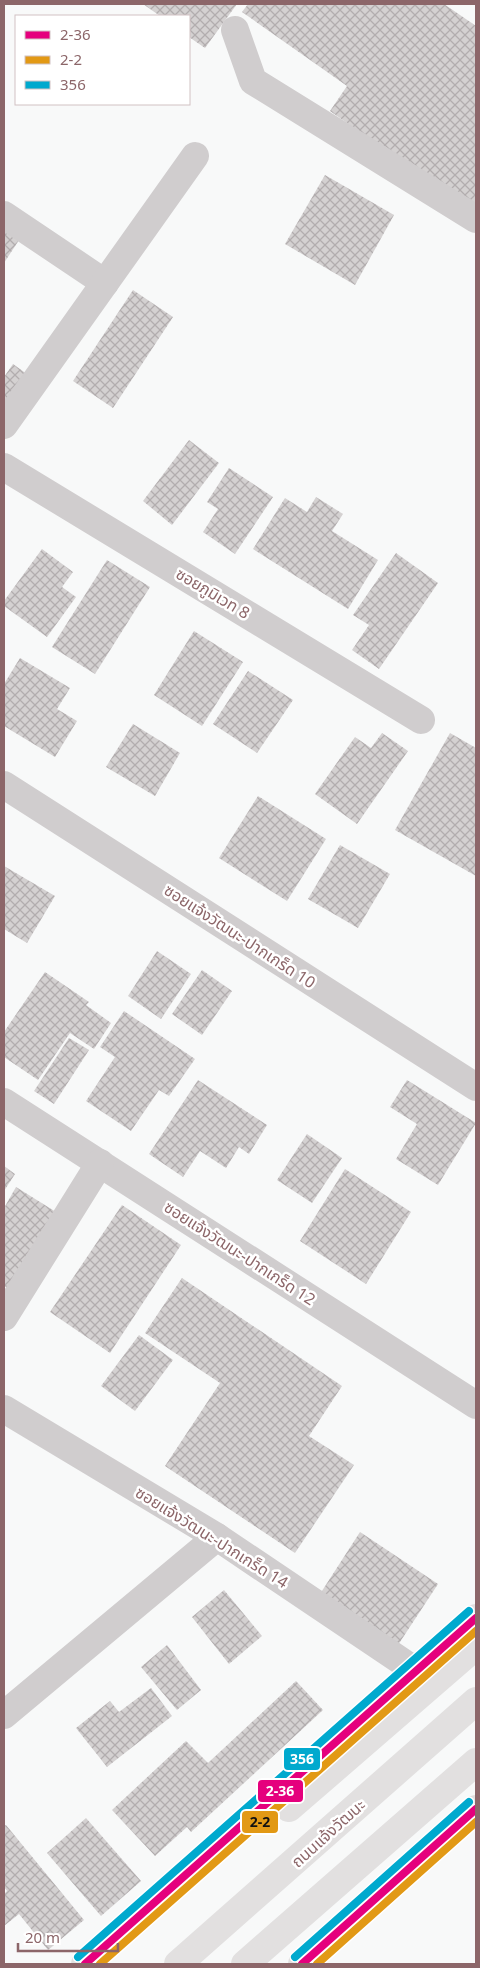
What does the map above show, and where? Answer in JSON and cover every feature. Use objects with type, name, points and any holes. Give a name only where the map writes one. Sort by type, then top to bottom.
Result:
[{"type":"main road","points":[[85,1964],[476,1618]]},
{"type":"main road","points":[[168,1891],[291,1807],[476,1646]]},
{"type":"main road","name":"ถนนแจ้งวัฒนะ","points":[[178,1964],[476,1701]]},
{"type":"main road","points":[[245,1964],[476,1762]]},
{"type":"main road","points":[[302,1964],[476,1809]]},
{"type":"street","points":[[235,30],[253,80],[476,219]]},
{"type":"street","points":[[4,425],[195,156]]},
{"type":"street","points":[[4,215],[105,283]]},
{"type":"street","name":"ซอยภูมิเวท 8","points":[[4,467],[421,720]]},
{"type":"street","name":"ซอยแจ้งวัฒนะ-ปากเกร็ด 10","points":[[4,785],[476,1086]]},
{"type":"street","name":"ซอยแจ้งวัฒนะ-ปากเกร็ด 12","points":[[4,1102],[476,1405]]},
{"type":"street","points":[[4,1317],[100,1164]]},
{"type":"street","name":"ซอยแจ้งวัฒนะ-ปากเกร็ด 14","points":[[4,1409],[216,1536],[416,1671]]},
{"type":"street","points":[[4,1715],[216,1536]]},
{"type":"building","points":[[143,4],[237,4],[205,48],[190,38],[190,15],[159,15]]},
{"type":"building","points":[[248,4],[444,4],[476,26],[476,214],[330,111],[347,86],[242,12]]},
{"type":"building","points":[[325,175],[394,215],[355,285],[285,244]]},
{"type":"building","points":[[4,222],[23,234],[4,263]]},
{"type":"building","points":[[133,290],[173,317],[113,408],[73,381]]},
{"type":"building","points":[[13,364],[31,377],[4,416],[4,377]]},
{"type":"building","points":[[189,440],[219,463],[172,525],[143,501]]},
{"type":"building","points":[[229,468],[273,497],[235,554],[203,532],[218,509],[207,502]]},
{"type":"building","points":[[316,497],[343,514],[332,531],[378,560],[348,609],[253,549],[285,498],[307,512]]},
{"type":"building","points":[[42,549],[73,572],[62,587],[76,597],[47,637],[4,606],[4,601]]},
{"type":"building","points":[[396,553],[438,583],[379,669],[352,650],[369,625],[353,615]]},
{"type":"building","points":[[107,560],[150,587],[95,674],[52,647]]},
{"type":"building","points":[[194,631],[243,662],[202,726],[154,695]]},
{"type":"building","points":[[20,658],[70,688],[57,709],[77,721],[55,757],[4,726],[4,684]]},
{"type":"building","points":[[248,671],[293,700],[257,753],[213,724]]},
{"type":"building","points":[[133,724],[180,753],[155,796],[106,767]]},
{"type":"building","points":[[382,733],[408,751],[357,824],[315,794],[355,737],[371,748]]},
{"type":"building","points":[[450,733],[476,748],[476,876],[395,830]]},
{"type":"building","points":[[258,796],[326,839],[287,901],[219,858]]},
{"type":"building","points":[[340,845],[390,874],[358,928],[308,899]]},
{"type":"building","points":[[4,866],[55,896],[27,943],[4,929]]},
{"type":"building","points":[[157,951],[191,974],[161,1019],[128,996]]},
{"type":"building","points":[[202,970],[232,991],[202,1035],[172,1014]]},
{"type":"building","points":[[45,972],[89,1002],[86,1005],[111,1023],[94,1049],[70,1033],[38,1080],[4,1057],[4,1032]]},
{"type":"building","points":[[124,1011],[195,1059],[169,1096],[159,1090],[131,1131],[86,1101],[115,1057],[100,1047]]},
{"type":"building","points":[[69,1038],[89,1050],[54,1104],[34,1091]]},
{"type":"building","points":[[198,1080],[267,1125],[249,1154],[239,1147],[226,1168],[200,1151],[183,1177],[149,1154]]},
{"type":"building","points":[[407,1080],[476,1123],[438,1185],[396,1159],[417,1124],[390,1107]]},
{"type":"building","points":[[307,1134],[342,1158],[312,1203],[277,1180]]},
{"type":"building","points":[[4,1166],[15,1174],[4,1191]]},
{"type":"building","points":[[345,1169],[411,1212],[366,1284],[300,1241]]},
{"type":"building","points":[[16,1187],[56,1212],[16,1293],[4,1286],[4,1208]]},
{"type":"building","points":[[122,1205],[181,1245],[110,1353],[50,1312]]},
{"type":"building","points":[[182,1278],[342,1386],[309,1436],[354,1465],[295,1553],[165,1466],[220,1383],[145,1333]]},
{"type":"building","points":[[139,1335],[173,1360],[135,1411],[101,1386]]},
{"type":"building","points":[[360,1532],[438,1584],[398,1645],[320,1594]]},
{"type":"building","points":[[224,1590],[262,1636],[229,1664],[192,1617]]},
{"type":"building","points":[[167,1645],[201,1690],[177,1710],[141,1667]]},
{"type":"building","points":[[296,1681],[323,1710],[191,1832],[187,1827],[155,1856],[112,1810],[186,1741],[208,1763]]},
{"type":"building","points":[[151,1688],[172,1716],[107,1767],[76,1728],[110,1701],[119,1712]]},
{"type":"building","points":[[86,1818],[141,1881],[101,1916],[47,1853]]},
{"type":"building","points":[[6,1825],[84,1920],[48,1950],[19,1914],[4,1926],[4,1894],[7,1891],[4,1887],[4,1826]]},
{"type":"transit line","name":"356","points":[[78,1957],[469,1611]]},
{"type":"transit line","name":"2-36","points":[[85,1964],[476,1618]]},
{"type":"transit line","name":"2-2","points":[[100,1964],[476,1631]]},
{"type":"transit line","name":"356","points":[[295,1957],[469,1802]]},
{"type":"transit line","name":"2-36","points":[[302,1964],[476,1809]]},
{"type":"transit line","name":"2-2","points":[[317,1964],[476,1822]]}]
